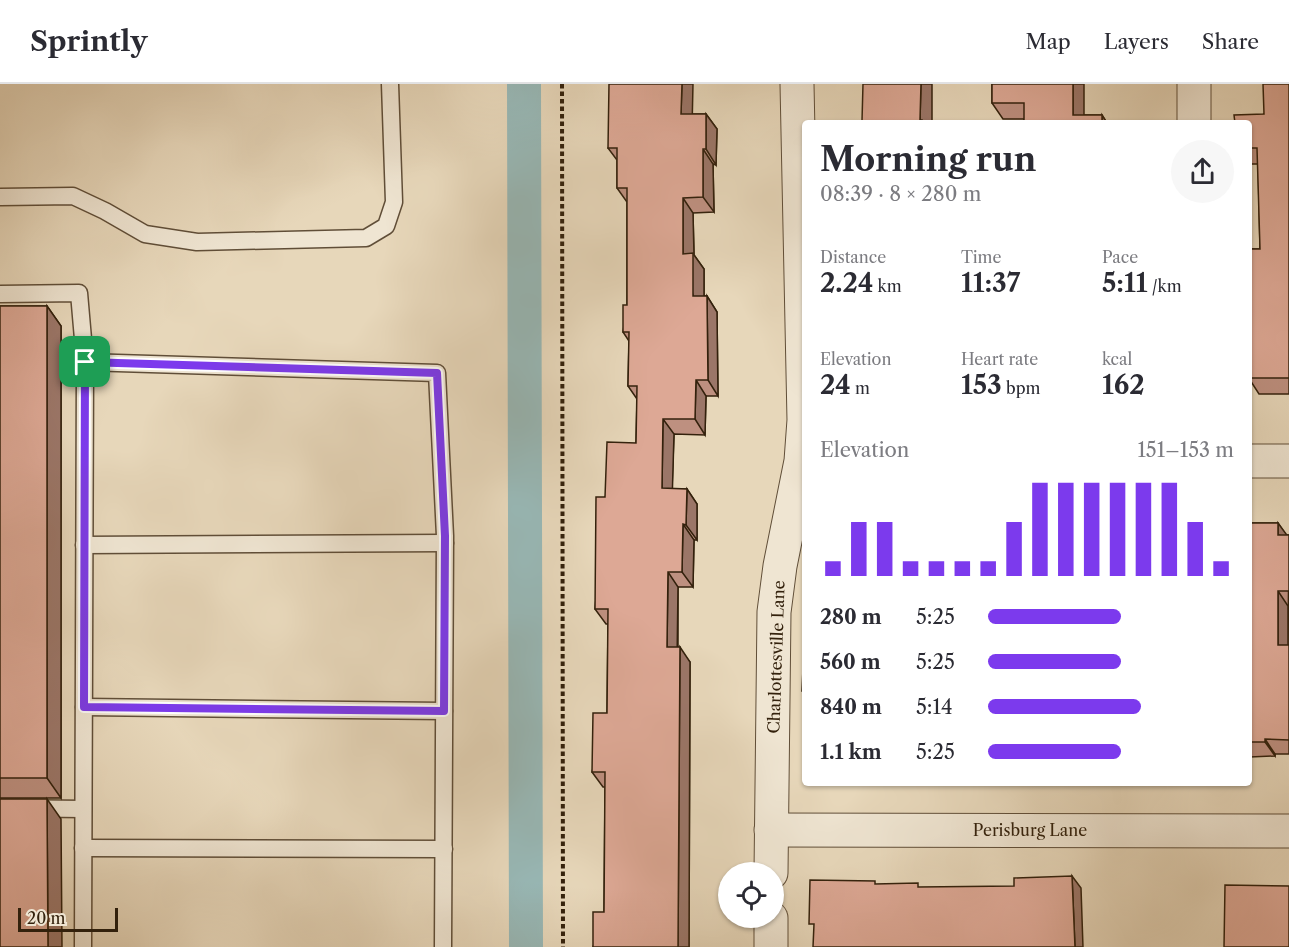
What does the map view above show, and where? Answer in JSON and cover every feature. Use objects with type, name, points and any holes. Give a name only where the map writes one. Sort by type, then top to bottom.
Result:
[{"type":"street","name":"Charlottesville Lane","points":[[797,84],[802,324]]},
{"type":"street","points":[[1194,84],[1194,120]]},
{"type":"street","points":[[1252,461],[1289,461]]},
{"type":"street","name":"Charlottesville Lane","points":[[771,862],[774,612],[780,566],[802,466]]},
{"type":"street","name":"Perisburg Lane","points":[[771,830],[1289,831]]},
{"type":"street","points":[[771,928],[771,947]]},
{"type":"lane","points":[[0,197],[73,196],[145,234],[197,243],[366,238],[386,226],[394,202],[390,84]]},
{"type":"lane","points":[[0,294],[79,293],[85,362],[83,947]]},
{"type":"lane","points":[[85,362],[437,373],[445,543],[443,947]]},
{"type":"lane","points":[[84,545],[445,543]]},
{"type":"lane","points":[[84,707],[444,711]]},
{"type":"lane","points":[[0,808],[83,809]]},
{"type":"lane","points":[[83,848],[444,849]]},
{"type":"path","points":[[562,84],[563,947]]},
{"type":"building","points":[[609,84],[682,84],[681,114],[706,114],[703,197],[683,198],[683,254],[693,253],[693,296],[707,296],[708,380],[696,380],[695,419],[663,419],[662,488],[687,489],[686,525],[683,524],[682,572],[668,572],[667,647],[680,647],[678,947],[593,947],[593,912],[604,912],[605,772],[592,772],[593,713],[607,713],[608,609],[595,609],[596,497],[605,497],[607,442],[636,443],[637,386],[628,386],[629,332],[623,332],[623,305],[627,305],[627,188],[617,188],[617,148],[608,148]]},
{"type":"building","points":[[863,84],[921,84],[920,120],[862,120]]},
{"type":"building","points":[[992,84],[1073,84],[1073,115],[1102,115],[1102,120],[1024,120],[1024,103],[992,103]]},
{"type":"building","points":[[1263,84],[1289,84],[1289,378],[1252,378],[1252,249],[1260,249],[1257,148],[1252,148],[1252,120],[1235,120],[1234,115],[1264,114]]},
{"type":"building","points":[[0,306],[47,306],[47,778],[0,778]]},
{"type":"building","points":[[1252,523],[1278,523],[1278,535],[1289,535],[1289,591],[1278,591],[1278,645],[1289,645],[1289,740],[1265,739],[1265,742],[1252,742]]},
{"type":"building","points":[[0,799],[47,799],[48,947],[0,947]]},
{"type":"building","points":[[1072,876],[1075,947],[813,947],[814,924],[809,924],[810,880],[875,881],[875,884],[918,883],[918,887],[1014,886],[1014,878]]},
{"type":"building","points":[[1225,885],[1289,886],[1289,947],[1224,947]]},
{"type":"waterway","points":[[524,84],[526,947]]},
{"type":"route","points":[[85,362],[437,373],[445,536],[444,711],[84,707],[85,362]]}]
